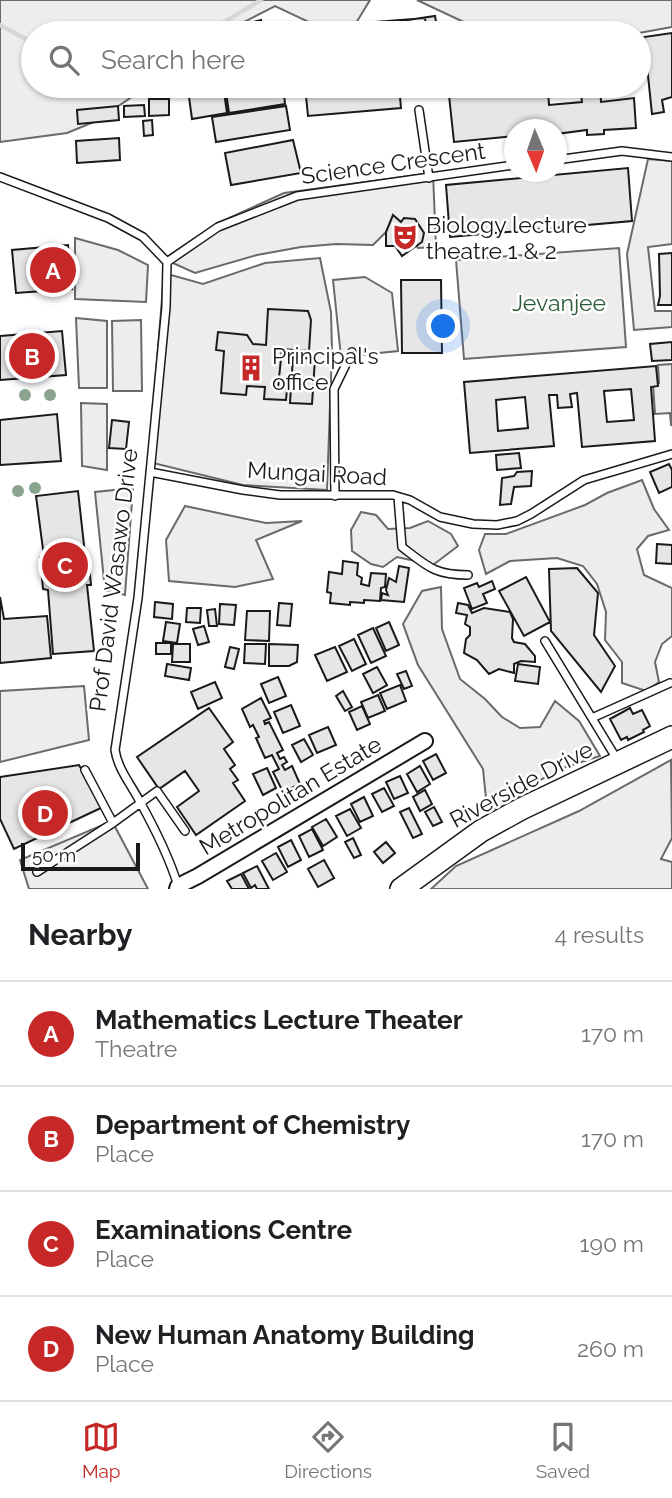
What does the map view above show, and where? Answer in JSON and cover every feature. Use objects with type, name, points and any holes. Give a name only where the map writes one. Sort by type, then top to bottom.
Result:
[{"type":"street","name":"Riverside Drive","points":[[401,889],[481,831],[672,737]]},
{"type":"street","name":"Metropolitan Estate","points":[[178,887],[425,740]]},
{"type":"lane","points":[[419,110],[429,177]]},
{"type":"lane","points":[[567,158],[622,151],[672,157]]},
{"type":"lane","name":"Science Crescent","points":[[167,262],[218,227],[297,195],[504,166]]},
{"type":"lane","points":[[0,177],[108,218],[143,237],[167,262]]},
{"type":"lane","name":"Prof David Wasawo Drive","points":[[167,262],[166,307],[138,598],[115,750],[117,762],[171,864],[178,887]]},
{"type":"lane","points":[[335,496],[334,389],[352,352]]},
{"type":"lane","name":"Mungai Road","points":[[150,472],[279,495],[398,497],[410,500],[440,517],[473,524],[496,525],[517,522],[584,480],[672,454]]},
{"type":"lane","points":[[398,497],[402,547],[429,568],[446,575],[468,575]]},
{"type":"lane","points":[[545,641],[619,762]]},
{"type":"lane","points":[[592,718],[670,682]]},
{"type":"lane","points":[[85,770],[113,823]]},
{"type":"lane","points":[[37,872],[113,823],[154,792],[160,792],[186,831]]},
{"type":"shaded area","points":[[0,0],[370,0],[357,21],[307,21],[275,6],[246,21],[21,21],[21,98],[130,98],[96,121],[67,133],[0,142]]},
{"type":"shaded area","points":[[417,0],[672,0],[672,27],[651,31],[651,21],[462,21]]},
{"type":"shaded area","points":[[648,159],[672,161],[672,244],[648,247],[655,311],[672,311],[672,327],[634,330],[627,254]]},
{"type":"shaded area","points":[[433,173],[436,247],[418,248],[409,231],[386,232],[373,245],[301,247],[257,255],[195,273],[164,259],[216,224],[284,193]]},
{"type":"shaded area","points":[[75,238],[118,250],[148,265],[146,302],[75,299]]},
{"type":"shaded area","name":"Jevanjee","points":[[619,248],[626,347],[464,359],[456,260]]},
{"type":"shaded area","points":[[320,258],[331,312],[327,490],[243,485],[149,462],[164,273],[203,284],[265,263]]},
{"type":"shaded area","points":[[365,277],[392,293],[398,351],[341,357],[333,280]]},
{"type":"shaded area","points":[[76,318],[107,321],[107,388],[79,388]]},
{"type":"shaded area","points":[[141,320],[142,391],[113,391],[112,321]]},
{"type":"shaded area","points":[[672,364],[671,425],[670,413],[655,414],[653,384],[659,383],[658,365]]},
{"type":"shaded area","points":[[81,403],[107,404],[107,470],[82,466]]},
{"type":"shaded area","points":[[642,480],[654,509],[669,530],[648,536],[637,549],[644,575],[672,588],[672,636],[662,644],[655,662],[659,682],[646,691],[622,683],[622,662],[605,640],[606,612],[597,584],[583,566],[557,558],[510,561],[486,574],[479,550],[485,534],[506,534],[585,505],[607,493]]},
{"type":"shaded area","points":[[133,488],[125,595],[105,590],[95,492]]},
{"type":"shaded area","points":[[185,506],[266,523],[302,521],[256,540],[273,579],[235,587],[169,581],[166,540]]},
{"type":"shaded area","points":[[361,512],[376,515],[388,529],[410,528],[428,521],[451,534],[458,546],[433,565],[397,557],[383,567],[371,564],[352,551],[351,530]]},
{"type":"shaded area","points":[[441,587],[442,629],[460,679],[502,717],[520,728],[540,727],[555,701],[579,721],[600,756],[566,767],[532,784],[507,808],[487,808],[483,769],[418,665],[403,624],[422,591]]},
{"type":"shaded area","points":[[84,686],[89,740],[0,762],[0,691]]},
{"type":"shaded area","points":[[671,760],[672,838],[661,859],[672,862],[672,889],[431,889],[456,866],[579,811]]},
{"type":"shaded area","points":[[112,821],[148,889],[29,889],[20,860]]},
{"type":"building","points":[[435,16],[436,21],[401,21]]},
{"type":"building","points":[[425,18],[425,21],[388,21]]},
{"type":"building","points":[[672,33],[672,97],[662,100],[664,112],[652,114],[650,98],[651,36]]},
{"type":"building","points":[[189,98],[225,98],[227,113],[192,119]]},
{"type":"building","points":[[227,98],[284,98],[285,104],[229,113]]},
{"type":"building","points":[[306,98],[400,98],[401,108],[308,116]]},
{"type":"building","points":[[449,98],[549,98],[549,105],[582,102],[581,98],[601,98],[601,102],[634,98],[636,128],[604,130],[604,134],[587,135],[587,130],[567,133],[567,119],[504,119],[504,137],[454,142]]},
{"type":"building","points":[[149,99],[169,99],[169,115],[149,116]]},
{"type":"building","points":[[144,105],[145,116],[124,117],[124,106]]},
{"type":"building","points":[[118,106],[119,120],[78,124],[77,110]]},
{"type":"building","points":[[286,106],[290,130],[216,142],[212,117]]},
{"type":"building","points":[[152,120],[153,135],[144,136],[143,121]]},
{"type":"building","points":[[119,138],[120,160],[77,163],[76,141]]},
{"type":"building","points":[[293,140],[301,173],[231,185],[225,153]]},
{"type":"building","points":[[628,168],[632,221],[450,237],[446,185],[504,180],[504,182],[567,182],[567,174]]},
{"type":"building","name":"Biology lecture theatre 1 & 2","points":[[393,215],[401,222],[404,218],[415,219],[424,233],[422,242],[402,256],[395,246],[386,246],[386,232]]},
{"type":"building","points":[[68,245],[72,289],[16,293],[12,250]]},
{"type":"building","points":[[672,253],[672,305],[658,305],[659,254]]},
{"type":"building","points":[[401,280],[441,280],[442,353],[402,353]]},
{"type":"building","name":"Principal's office","points":[[268,309],[308,311],[311,320],[309,351],[282,349],[278,388],[287,389],[286,400],[264,399],[265,387],[247,386],[246,395],[221,393],[224,351],[216,350],[218,332],[247,335],[253,344],[266,345]]},
{"type":"building","points":[[62,331],[66,375],[0,380],[0,336]]},
{"type":"building","points":[[672,342],[672,360],[652,361],[650,344]]},
{"type":"building","points":[[293,357],[315,359],[312,404],[290,403]]},
{"type":"building","points":[[656,366],[658,386],[651,387],[655,441],[582,447],[577,393],[570,394],[572,407],[558,408],[557,395],[549,395],[554,446],[470,453],[464,382]],"holes":[[[631,389],[634,420],[607,422],[604,391]],[[525,397],[528,428],[498,431],[496,400]]]},
{"type":"building","points":[[57,414],[61,461],[0,465],[0,420]]},
{"type":"building","points":[[112,420],[129,422],[126,449],[109,448]]},
{"type":"building","points":[[519,453],[521,468],[497,470],[496,455]]},
{"type":"building","points":[[669,464],[672,470],[672,487],[659,493],[650,472]]},
{"type":"building","points":[[532,471],[531,486],[514,487],[511,504],[500,505],[502,478],[514,476],[517,472]]},
{"type":"building","points":[[78,491],[85,554],[88,554],[91,585],[87,585],[94,651],[53,654],[48,590],[43,589],[40,557],[44,557],[36,496]]},
{"type":"building","points":[[657,544],[672,545],[672,564],[656,563]]},
{"type":"building","points":[[343,561],[358,563],[357,575],[362,578],[361,584],[369,586],[371,573],[386,574],[380,601],[364,600],[364,603],[350,602],[350,605],[330,603],[331,593],[327,592],[329,572],[342,574]]},
{"type":"building","points":[[399,566],[409,568],[404,602],[381,600],[382,593],[388,595],[386,590],[389,578],[396,582]]},
{"type":"building","points":[[577,568],[598,593],[594,635],[615,666],[601,692],[551,631],[549,569]]},
{"type":"building","points":[[526,577],[550,622],[524,636],[499,591]]},
{"type":"building","points":[[492,581],[495,589],[483,594],[487,603],[472,609],[464,588],[477,583],[479,587]]},
{"type":"building","points":[[0,597],[4,619],[47,616],[51,658],[0,663]]},
{"type":"building","points":[[155,602],[173,604],[172,619],[154,617]]},
{"type":"building","points":[[279,603],[292,604],[290,626],[277,625]]},
{"type":"building","points":[[458,603],[468,605],[472,613],[484,608],[510,612],[514,642],[525,644],[535,656],[535,662],[521,661],[514,664],[514,673],[499,669],[489,674],[477,660],[464,653],[470,627],[465,624],[467,615],[456,613]]},
{"type":"building","points":[[220,604],[236,605],[234,625],[219,624]]},
{"type":"building","points":[[187,608],[201,608],[200,623],[186,622]]},
{"type":"building","points":[[215,609],[217,626],[209,626],[207,610]]},
{"type":"building","points":[[247,611],[270,611],[269,641],[245,640]]},
{"type":"building","points":[[166,622],[180,624],[177,643],[163,641]]},
{"type":"building","points":[[389,622],[399,645],[386,651],[376,628]]},
{"type":"building","points":[[204,626],[209,642],[198,645],[193,629]]},
{"type":"building","points":[[373,628],[386,656],[371,663],[358,635]]},
{"type":"building","points":[[354,639],[366,664],[352,671],[339,646]]},
{"type":"building","points":[[156,643],[171,643],[171,654],[156,654]]},
{"type":"building","points":[[173,644],[190,644],[190,662],[172,662]]},
{"type":"building","points":[[245,644],[266,644],[265,664],[244,663]]},
{"type":"building","points":[[269,644],[298,645],[297,662],[289,666],[269,666]]},
{"type":"building","points":[[230,647],[239,649],[234,669],[225,667]]},
{"type":"building","points":[[335,647],[347,672],[327,681],[315,655]]},
{"type":"building","points":[[167,664],[191,668],[189,680],[165,676]]},
{"type":"building","points":[[518,664],[540,667],[538,684],[515,681]]},
{"type":"building","points":[[377,667],[387,685],[373,693],[363,674]]},
{"type":"building","points":[[406,671],[412,686],[404,689],[397,674]]},
{"type":"building","points":[[278,677],[286,696],[269,703],[261,684]]},
{"type":"building","points":[[215,682],[222,698],[198,709],[191,692]]},
{"type":"building","points":[[400,685],[406,701],[387,709],[380,693]]},
{"type":"building","points":[[343,691],[352,707],[345,711],[336,696]]},
{"type":"building","points":[[378,695],[385,711],[368,718],[361,702]]},
{"type":"building","points":[[261,698],[271,718],[264,721],[265,724],[269,722],[283,750],[277,753],[280,759],[284,757],[287,762],[282,765],[285,770],[292,766],[300,784],[283,792],[273,772],[279,769],[272,755],[265,758],[256,738],[259,737],[253,725],[250,727],[242,709]]},
{"type":"building","points":[[291,705],[300,726],[283,733],[274,712]]},
{"type":"building","points":[[362,706],[370,724],[357,730],[349,712]]},
{"type":"building","points":[[209,708],[233,742],[224,749],[235,765],[230,769],[238,780],[233,783],[245,801],[196,835],[177,807],[199,791],[185,771],[159,789],[137,757]]},
{"type":"building","points":[[630,708],[633,714],[642,710],[650,726],[628,740],[627,737],[621,740],[610,719]]},
{"type":"building","points":[[328,727],[336,745],[317,753],[309,735]]},
{"type":"building","points":[[304,739],[313,755],[301,762],[292,745]]},
{"type":"building","points":[[436,754],[446,773],[433,780],[423,761]]},
{"type":"building","points":[[79,765],[103,807],[14,849],[0,819],[0,777]]},
{"type":"building","points":[[420,766],[430,784],[417,792],[407,774]]},
{"type":"building","points":[[267,768],[276,788],[263,795],[253,774]]},
{"type":"building","points":[[400,776],[408,793],[394,799],[386,782]]},
{"type":"building","points":[[384,788],[394,806],[382,812],[372,794]]},
{"type":"building","points":[[425,790],[432,804],[420,811],[413,797]]},
{"type":"building","points":[[364,797],[373,816],[360,822],[351,804]]},
{"type":"building","points":[[434,807],[442,822],[433,826],[425,812]]},
{"type":"building","points":[[409,808],[422,834],[413,838],[400,812]]},
{"type":"building","points":[[350,809],[361,828],[347,836],[336,816]]},
{"type":"building","points":[[326,819],[337,837],[323,846],[312,827]]},
{"type":"building","points":[[312,829],[323,850],[309,857],[299,836]]},
{"type":"building","points":[[353,838],[361,855],[354,858],[345,842]]},
{"type":"building","points":[[291,840],[301,860],[288,867],[278,847]]},
{"type":"building","points":[[386,842],[395,853],[383,863],[374,852]]},
{"type":"building","points":[[276,853],[287,872],[273,880],[262,861]]},
{"type":"building","points":[[324,860],[334,878],[318,887],[308,869]]},
{"type":"building","points":[[257,866],[269,889],[257,889],[255,885],[251,888],[243,873]]},
{"type":"building","points":[[241,874],[249,889],[232,889],[227,881]]},
{"type":"waterway","points":[[226,21],[261,0]]},
{"type":"waterway","points":[[0,25],[21,36]]},
{"type":"place","name":"Biology lecture theatre 1 & 2","points":[[405,237]]},
{"type":"place","name":"Mathematics Lecture Theater","points":[[53,270]]},
{"type":"place","name":"Department of Chemistry","points":[[32,356]]},
{"type":"place","name":"Principal's office","points":[[251,368]]},
{"type":"place","name":"Examinations Centre","points":[[65,565]]},
{"type":"place","name":"New Human Anatomy Building","points":[[45,813]]}]
